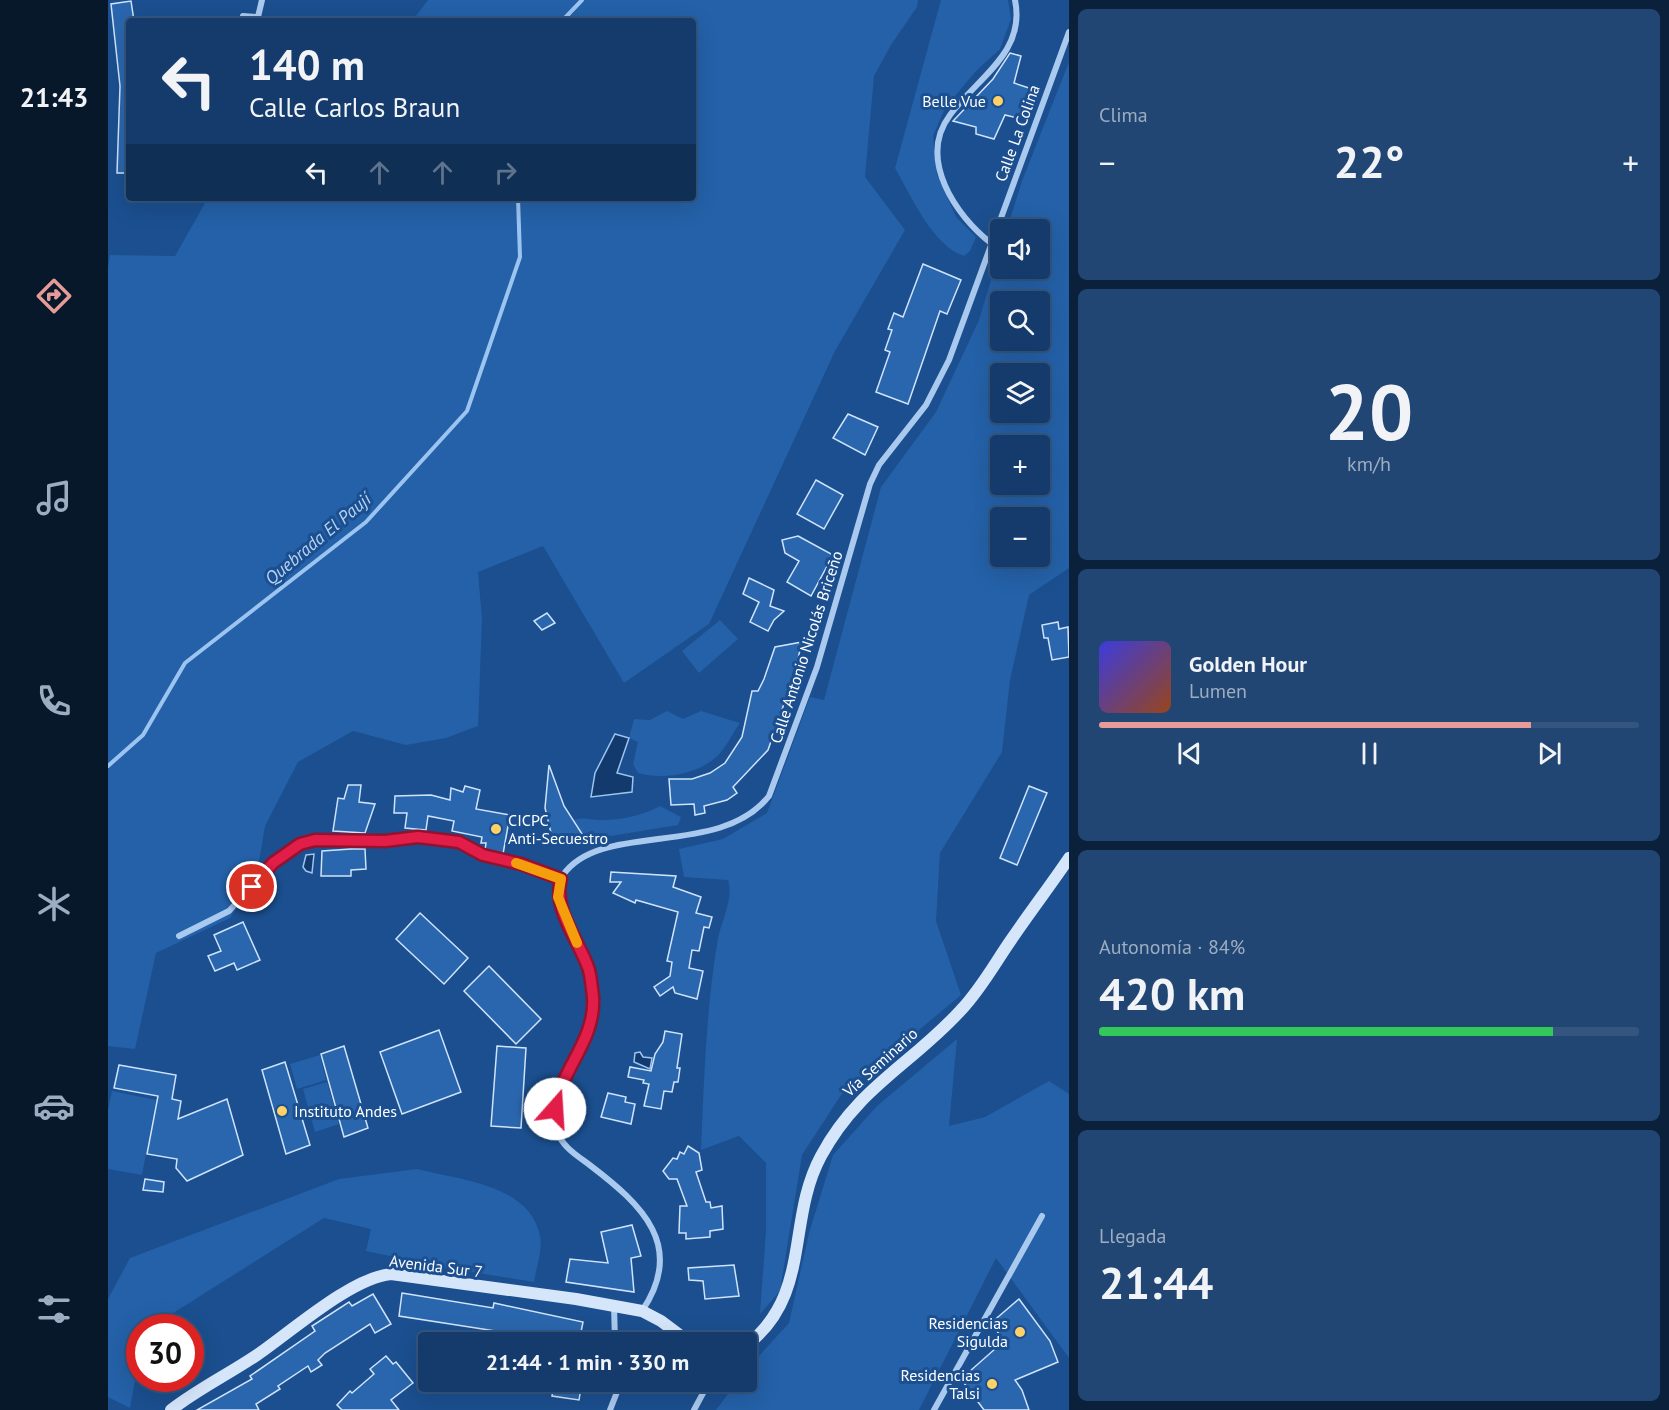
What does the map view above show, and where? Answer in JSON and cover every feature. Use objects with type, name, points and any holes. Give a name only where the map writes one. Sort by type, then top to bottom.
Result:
[{"type":"main road","name":"Vía Seminario","points":[[757,1336],[771,1323],[786,1295],[796,1263],[805,1195],[821,1155],[839,1126],[865,1095],[961,1011],[1069,858]]},
{"type":"main road","name":"Avenida Sur 7","points":[[171,1410],[256,1356],[345,1294],[377,1276],[391,1274],[614,1305],[642,1311],[676,1332]]},
{"type":"street","points":[[257,18],[262,0]]},
{"type":"street","points":[[990,242],[969,226],[949,196],[940,172],[939,146],[949,116],[997,65],[1010,44],[1016,31],[1015,0]]},
{"type":"street","points":[[243,16],[252,18]]},
{"type":"street","name":"Calle La Colina","points":[[1000,219],[1069,32]]},
{"type":"street","name":"Calle Antonio Nicolás Briceño","points":[[561,879],[573,865],[600,849],[735,824],[757,811],[769,796],[817,667],[862,502],[879,465],[926,405],[941,378],[968,313],[990,246]]},
{"type":"street","points":[[179,936],[229,911],[273,863],[300,844],[315,840],[385,841],[418,837],[446,839],[459,842],[483,855],[521,864],[561,879],[558,897],[589,969],[593,1011],[592,1025],[557,1095],[555,1123],[564,1144],[628,1195],[648,1219],[655,1233],[661,1269],[653,1295],[642,1311]]},
{"type":"street","points":[[934,1410],[1042,1216]]},
{"type":"street","points":[[614,1305],[615,1332]]},
{"type":"street","points":[[610,1410],[617,1392]]},
{"type":"street","points":[[694,1410],[704,1392]]},
{"type":"shaded area","points":[[428,0],[918,0],[917,7],[891,45],[874,76],[865,177],[905,230],[835,351],[709,624],[624,683],[543,546],[478,572],[482,619],[478,726],[446,738],[406,745],[353,731],[298,762],[265,826],[257,873],[230,918],[156,953],[135,1049],[108,1046],[108,269],[110,255],[175,256],[206,201],[696,201],[696,18],[414,18]]},
{"type":"shaded area","points":[[941,0],[1008,0],[1011,19],[1000,49],[976,71],[945,108],[933,136],[937,175],[956,217],[976,237],[970,251],[964,256],[953,251],[932,231],[895,168]]},
{"type":"shaded area","points":[[1069,62],[1069,568],[1029,595],[1010,680],[1002,752],[940,853],[936,921],[961,995],[841,1095],[802,1155],[780,1291],[760,1314],[766,1230],[766,1163],[739,1136],[701,1150],[711,991],[718,938],[729,901],[728,880],[684,877],[679,849],[723,839],[767,813],[810,697],[824,700],[881,487],[936,412],[979,320],[991,279],[1050,279],[1050,219],[1010,219],[1022,181]]},
{"type":"shaded area","points":[[720,620],[738,639],[699,673],[682,651]]},
{"type":"shaded area","points":[[667,711],[683,719],[701,711],[740,723],[719,755],[707,764],[688,772],[668,776],[638,773],[633,764],[638,742],[629,738],[634,719],[650,720]]},
{"type":"shaded area","points":[[615,734],[629,738],[617,773],[633,777],[632,792],[591,797],[595,773]]},
{"type":"shaded area","points":[[660,806],[681,817],[678,825],[586,840],[572,821],[583,818],[600,820],[624,818]]},
{"type":"shaded area","points":[[314,854],[312,873],[303,867],[306,855]]},
{"type":"shaded area","points":[[957,1039],[949,1126],[985,1117],[1049,1081],[1069,1094],[1069,1358],[996,1258],[919,1410],[716,1410],[730,1392],[757,1392],[757,1358],[789,1323],[809,1233],[833,1155],[877,1106]]},
{"type":"shaded area","points":[[640,1052],[643,1057],[652,1058],[650,1069],[634,1062],[635,1053]]},
{"type":"shaded area","points":[[320,1055],[326,1080],[297,1089],[290,1064]]},
{"type":"shaded area","points":[[327,1082],[339,1124],[315,1132],[303,1089]]},
{"type":"shaded area","points":[[112,1091],[156,1100],[142,1175],[108,1169],[108,1110]]},
{"type":"shaded area","points":[[417,1169],[472,1181],[508,1195],[522,1205],[534,1219],[540,1236],[540,1253],[534,1282],[447,1268],[366,1251],[371,1229],[324,1218],[172,1314],[126,1314],[126,1392],[133,1392],[130,1408],[108,1397],[108,1299],[130,1258],[339,1179]]},
{"type":"building","points":[[131,1],[134,18],[126,18],[126,173],[117,173],[120,86],[111,4]]},
{"type":"building","name":"Belle Vue","points":[[1010,53],[1021,56],[1014,83],[1032,89],[1017,118],[1005,115],[994,139],[976,134],[976,127],[953,121],[993,79]]},
{"type":"building","points":[[923,264],[961,280],[947,314],[940,311],[908,404],[876,392],[890,352],[885,350],[892,330],[888,329],[894,313],[903,317]]},
{"type":"building","points":[[848,414],[878,427],[865,455],[833,438]]},
{"type":"building","points":[[816,480],[843,495],[824,529],[797,514]]},
{"type":"building","points":[[798,536],[833,555],[811,596],[787,582],[799,561],[785,553],[782,540]]},
{"type":"building","points":[[749,578],[774,590],[770,606],[784,611],[774,620],[768,631],[750,622],[759,602],[743,594]]},
{"type":"building","points":[[547,613],[555,623],[542,630],[534,621]]},
{"type":"building","points":[[1058,622],[1059,629],[1068,627],[1069,657],[1052,660],[1048,638],[1044,638],[1042,625]]},
{"type":"building","points":[[802,642],[794,675],[768,750],[733,787],[737,793],[727,800],[704,806],[705,813],[695,815],[694,804],[671,805],[669,779],[692,779],[710,773],[725,763],[742,737],[752,691],[758,691],[775,647]]},
{"type":"building","points":[[549,765],[564,806],[586,840],[552,837],[545,808]]},
{"type":"building","points":[[348,785],[361,785],[359,802],[375,804],[365,833],[333,831],[338,798],[344,799]]},
{"type":"building","points":[[465,786],[480,790],[476,809],[510,815],[503,854],[485,850],[486,843],[481,843],[482,837],[452,831],[454,821],[428,816],[426,830],[405,828],[407,813],[394,813],[395,796],[431,795],[450,800],[451,788],[463,792]]},
{"type":"building","points":[[1029,786],[1047,793],[1017,865],[1000,858]]},
{"type":"building","points":[[365,849],[366,869],[351,870],[351,876],[321,876],[322,851]]},
{"type":"building","points":[[611,872],[676,876],[673,887],[701,897],[696,913],[712,917],[709,928],[704,927],[699,951],[692,950],[689,968],[703,971],[697,999],[675,993],[673,987],[660,996],[654,987],[670,976],[672,962],[667,961],[678,912],[636,900],[635,903],[613,893],[621,882],[610,882]]},
{"type":"building","points":[[420,913],[468,958],[444,984],[396,939]]},
{"type":"building","points":[[243,922],[260,960],[237,970],[234,963],[215,971],[208,956],[221,951],[214,935]]},
{"type":"building","points":[[489,966],[541,1019],[516,1044],[464,991]]},
{"type":"building","points":[[439,1030],[461,1092],[402,1114],[380,1052]]},
{"type":"building","points":[[665,1031],[682,1034],[677,1068],[680,1068],[678,1082],[674,1082],[672,1092],[664,1091],[661,1109],[644,1106],[649,1084],[643,1083],[644,1080],[628,1077],[630,1067],[651,1071],[655,1054],[663,1042]]},
{"type":"building","points":[[344,1046],[368,1128],[344,1137],[321,1054]]},
{"type":"building","points":[[497,1046],[526,1048],[521,1128],[491,1126]]},
{"type":"building","points":[[285,1062],[310,1145],[286,1154],[262,1070]]},
{"type":"building","points":[[119,1065],[176,1075],[172,1099],[181,1101],[178,1119],[227,1099],[243,1155],[187,1181],[176,1168],[177,1159],[147,1154],[158,1096],[114,1088]]},
{"type":"building","points":[[608,1093],[626,1097],[625,1102],[635,1104],[631,1124],[601,1117]]},
{"type":"building","points":[[688,1146],[699,1153],[702,1170],[696,1172],[706,1202],[710,1202],[711,1208],[722,1206],[723,1229],[710,1231],[710,1237],[686,1239],[686,1233],[679,1233],[680,1206],[687,1206],[677,1179],[669,1179],[663,1171],[673,1158],[677,1159],[680,1152],[684,1154]]},
{"type":"building","points":[[145,1179],[164,1182],[163,1192],[143,1190]]},
{"type":"building","points":[[632,1225],[641,1256],[631,1258],[634,1292],[566,1282],[570,1259],[608,1263],[601,1232]]},
{"type":"building","points":[[734,1265],[739,1296],[705,1299],[703,1281],[689,1280],[688,1268]]},
{"type":"building","points":[[402,1293],[493,1308],[494,1303],[583,1322],[581,1332],[503,1332],[399,1316]]},
{"type":"building","points":[[373,1294],[391,1324],[375,1333],[370,1324],[325,1353],[318,1360],[322,1365],[311,1372],[308,1366],[278,1386],[280,1389],[256,1404],[259,1410],[197,1410],[252,1379],[250,1376],[315,1331],[312,1326],[349,1302],[352,1306]]},
{"type":"building","points":[[1019,1299],[1050,1341],[1058,1362],[1015,1380],[1022,1390],[1029,1410],[984,1410],[961,1379],[1004,1341],[991,1323]]},
{"type":"building","points":[[386,1356],[393,1364],[396,1362],[413,1383],[391,1400],[399,1410],[342,1410],[337,1405],[350,1391],[352,1393],[374,1374],[370,1369]]},
{"type":"building","points":[[553,1392],[580,1392],[579,1400],[552,1396]]},
{"type":"waterway","name":"Quebrada El Paují","points":[[565,18],[582,0]]},
{"type":"waterway","name":"Quebrada El Paují","points":[[108,766],[143,735],[185,663],[366,522],[467,411],[520,257],[518,201]]},
{"type":"slow traffic","points":[[516,863],[561,879],[558,897],[577,943]]},
{"type":"place","name":"Belle Vue","points":[[998,101]]},
{"type":"place","name":"CICPC Anti-Secuestro","points":[[496,829]]},
{"type":"place","name":"Instituto Andes","points":[[282,1111]]},
{"type":"place","name":"Residencias Sigulda","points":[[1020,1332]]},
{"type":"place","name":"Residencias Talsi","points":[[992,1384]]},
{"type":"route","points":[[252,887],[273,863],[300,844],[315,840],[385,841],[418,837],[459,842],[483,855],[521,864],[561,879],[558,897],[589,969],[593,1011],[592,1025],[557,1095],[555,1109]]}]
